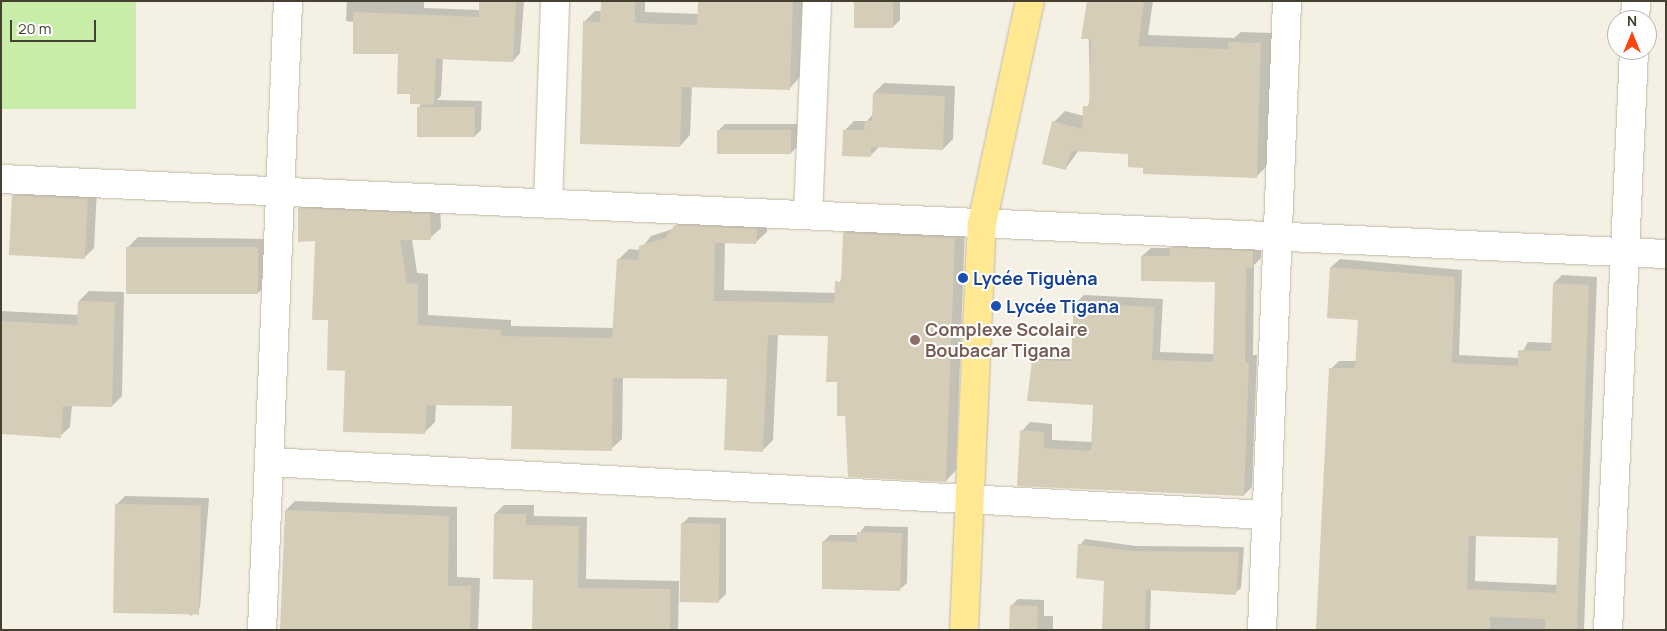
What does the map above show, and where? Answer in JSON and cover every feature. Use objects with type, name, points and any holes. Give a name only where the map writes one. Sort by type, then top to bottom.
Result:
[{"type":"main road","points":[[964,630],[982,223],[1030,1]]},
{"type":"street","points":[[262,630],[288,1]]},
{"type":"street","points":[[548,204],[555,1]]},
{"type":"street","points":[[808,215],[817,1]]},
{"type":"street","points":[[1262,630],[1287,1]]},
{"type":"street","points":[[1608,630],[1634,60]]},
{"type":"street","points":[[1,179],[1666,254]]},
{"type":"street","points":[[269,462],[1266,515]]},
{"type":"green space","points":[[1,1],[136,1],[136,109],[1,109]]},
{"type":"building","points":[[479,1],[516,1],[513,62],[436,59],[434,105],[410,104],[410,94],[397,94],[398,54],[353,54],[353,12],[479,17]]},
{"type":"building","points":[[601,1],[635,1],[635,23],[697,25],[698,1],[793,1],[790,90],[682,87],[680,147],[580,144],[583,21],[600,22]]},
{"type":"building","points":[[854,1],[893,1],[893,28],[854,28]]},
{"type":"building","points":[[1087,1],[1144,1],[1138,46],[1228,49],[1228,42],[1261,43],[1257,178],[1143,174],[1143,168],[1128,167],[1128,154],[1071,151],[1066,170],[1042,164],[1052,121],[1082,129],[1083,106],[1089,106],[1091,39],[1081,39]]},
{"type":"building","points":[[873,93],[945,96],[943,150],[871,147],[871,157],[842,156],[843,130],[864,130],[865,121],[872,121]]},
{"type":"building","points":[[417,107],[475,107],[475,137],[417,137]]},
{"type":"building","points":[[717,130],[791,130],[791,154],[717,154]]},
{"type":"building","points":[[12,195],[88,199],[85,259],[9,255]]},
{"type":"building","points":[[298,208],[430,214],[431,240],[400,240],[407,283],[418,284],[418,325],[501,330],[501,336],[612,338],[617,259],[638,260],[639,246],[665,238],[675,225],[757,229],[756,244],[715,243],[714,301],[834,303],[835,281],[841,282],[843,233],[955,238],[946,482],[848,477],[845,416],[837,416],[837,382],[826,382],[828,336],[768,335],[763,452],[724,450],[727,379],[613,378],[612,451],[511,449],[512,406],[427,405],[425,434],[343,432],[345,371],[327,370],[328,320],[312,320],[315,241],[298,242]]},
{"type":"building","points":[[126,247],[258,247],[258,294],[126,294]]},
{"type":"building","points":[[1170,247],[1253,251],[1253,268],[1246,268],[1245,363],[1249,363],[1244,496],[1017,486],[1020,430],[1044,432],[1044,448],[1091,451],[1093,405],[1027,401],[1032,360],[1071,361],[1074,303],[1155,307],[1152,360],[1213,362],[1215,282],[1141,281],[1141,256],[1170,256]]},
{"type":"building","points":[[1330,267],[1455,277],[1452,363],[1518,366],[1518,350],[1551,351],[1553,283],[1589,285],[1577,630],[1545,630],[1545,619],[1490,617],[1490,630],[1316,630],[1329,368],[1355,368],[1358,320],[1327,318]],"holes":[[[1469,536],[1558,538],[1556,593],[1467,589]]]},
{"type":"building","points":[[78,301],[115,302],[112,407],[63,406],[61,438],[1,434],[1,321],[77,325]]},
{"type":"building","points":[[115,504],[201,506],[199,614],[113,613]]},
{"type":"building","points":[[285,510],[449,516],[448,586],[471,586],[470,630],[280,630]]},
{"type":"building","points":[[494,514],[526,514],[526,525],[579,526],[578,588],[670,589],[670,630],[532,630],[533,580],[493,579]]},
{"type":"building","points":[[681,523],[720,524],[719,603],[680,602]]},
{"type":"building","points":[[857,532],[902,533],[900,591],[822,589],[822,541],[857,542]]},
{"type":"building","points":[[1078,544],[1130,551],[1239,552],[1236,595],[1146,590],[1145,630],[1102,630],[1104,581],[1076,578]]},
{"type":"building","points":[[1010,605],[1038,606],[1037,630],[1009,630]]},
{"type":"place","name":"Lycée Tiguèna","points":[[963,278]]},
{"type":"place","name":"Lycée Tigana","points":[[996,306]]},
{"type":"place","name":"Complexe Scolaire Boubacar Tigana","points":[[915,340]]}]
